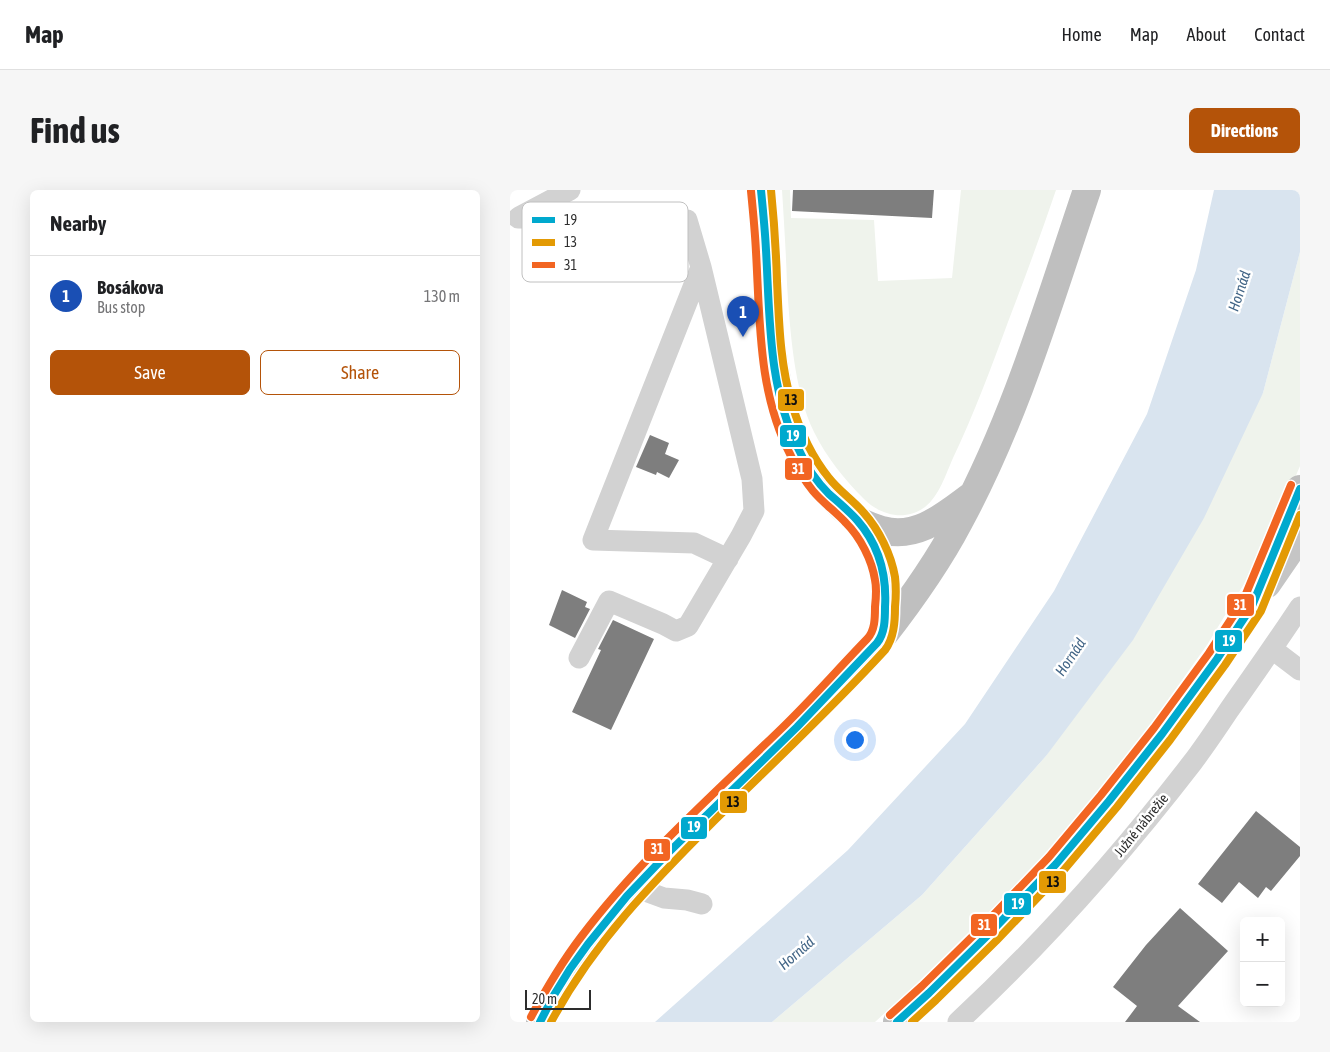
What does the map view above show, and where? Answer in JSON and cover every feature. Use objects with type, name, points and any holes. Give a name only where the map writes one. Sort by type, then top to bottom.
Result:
[{"type":"highway","points":[[761,190],[771,336],[782,405],[796,443],[810,468],[839,504],[857,520],[881,563],[885,578],[886,599],[881,637]]},
{"type":"highway","points":[[540,1022],[567,972],[602,924],[634,887],[803,721],[881,637],[909,601],[936,561],[974,494],[1003,428],[1038,336],[1087,190]]},
{"type":"highway","points":[[897,1022],[929,994],[1056,864],[1109,801],[1184,704],[1252,606],[1300,489]]},
{"type":"highway","points":[[857,520],[883,531],[911,531],[941,518],[974,494]]},
{"type":"main road","points":[[1252,606],[1300,536]]},
{"type":"street","points":[[548,202],[570,190]]},
{"type":"street","points":[[579,658],[609,601],[676,631],[688,626],[754,511],[752,479],[701,267],[688,223]]},
{"type":"street","points":[[701,267],[594,540],[694,543],[728,559]]},
{"type":"street","name":"Južné nábrežie","points":[[958,1022],[997,985],[1071,907],[1137,832],[1193,761],[1300,607]]},
{"type":"street","points":[[1272,649],[1300,670]]},
{"type":"street","points":[[634,887],[664,898],[687,900],[702,904]]},
{"type":"shaded area","points":[[782,190],[790,190],[791,218],[874,220],[878,281],[952,278],[961,190],[1056,190],[1021,289],[968,425],[938,491],[925,507],[917,512],[893,515],[870,505],[836,468],[824,451],[807,416],[794,360],[788,302]]},
{"type":"shaded area","points":[[1300,252],[1300,466],[1282,508],[1247,579],[1207,645],[1138,742],[1084,810],[986,917],[875,1022],[772,1022],[922,895],[1046,756],[1263,393]]},
{"type":"water","name":"Hornád","points":[[1214,190],[1300,190],[1300,252],[1263,393],[1204,518],[1133,640],[1046,756],[922,895],[772,1022],[655,1022],[848,850],[965,724],[1054,591],[1147,414],[1196,270]]},
{"type":"building","points":[[793,190],[934,190],[932,218],[792,211]]},
{"type":"building","points":[[650,435],[669,443],[665,454],[679,460],[669,478],[657,472],[656,475],[636,467]]},
{"type":"building","points":[[562,590],[587,602],[585,607],[590,609],[575,638],[549,625]]},
{"type":"building","points":[[613,620],[654,639],[611,730],[572,712],[601,650],[598,649]]},
{"type":"building","points":[[1256,811],[1300,847],[1300,856],[1271,891],[1266,887],[1258,898],[1239,882],[1222,903],[1198,884]]},
{"type":"building","points":[[1180,908],[1228,951],[1178,1006],[1200,1022],[1125,1022],[1137,1006],[1113,987],[1146,945]]},
{"type":"transit line","name":"19","points":[[540,1022],[570,969],[627,896],[669,852],[797,727],[877,643],[883,630],[885,583],[876,550],[857,520],[829,494],[808,468],[789,426],[781,402],[772,352],[761,190]]},
{"type":"transit line","name":"13","points":[[551,1022],[568,993],[605,939],[647,890],[865,672],[885,650],[892,635],[895,618],[896,584],[887,551],[879,535],[860,508],[833,483],[811,452],[792,404],[785,374],[781,343],[771,190]]},
{"type":"transit line","name":"31","points":[[531,1017],[554,976],[574,946],[627,881],[677,829],[803,707],[870,636],[873,628],[876,587],[868,557],[861,542],[851,529],[804,479],[780,432],[772,408],[766,382],[760,330],[751,191]]},
{"type":"transit line","name":"31","points":[[890,1015],[982,927],[1049,857],[1154,728],[1209,653],[1243,601],[1291,485]]},
{"type":"transit line","name":"19","points":[[897,1022],[989,934],[1056,864],[1162,734],[1217,659],[1252,606],[1300,489]]},
{"type":"transit line","name":"13","points":[[912,1022],[996,941],[1063,871],[1170,740],[1225,665],[1261,611],[1300,515]]},
{"type":"place","name":"Bosákova","points":[[743,337]]}]
